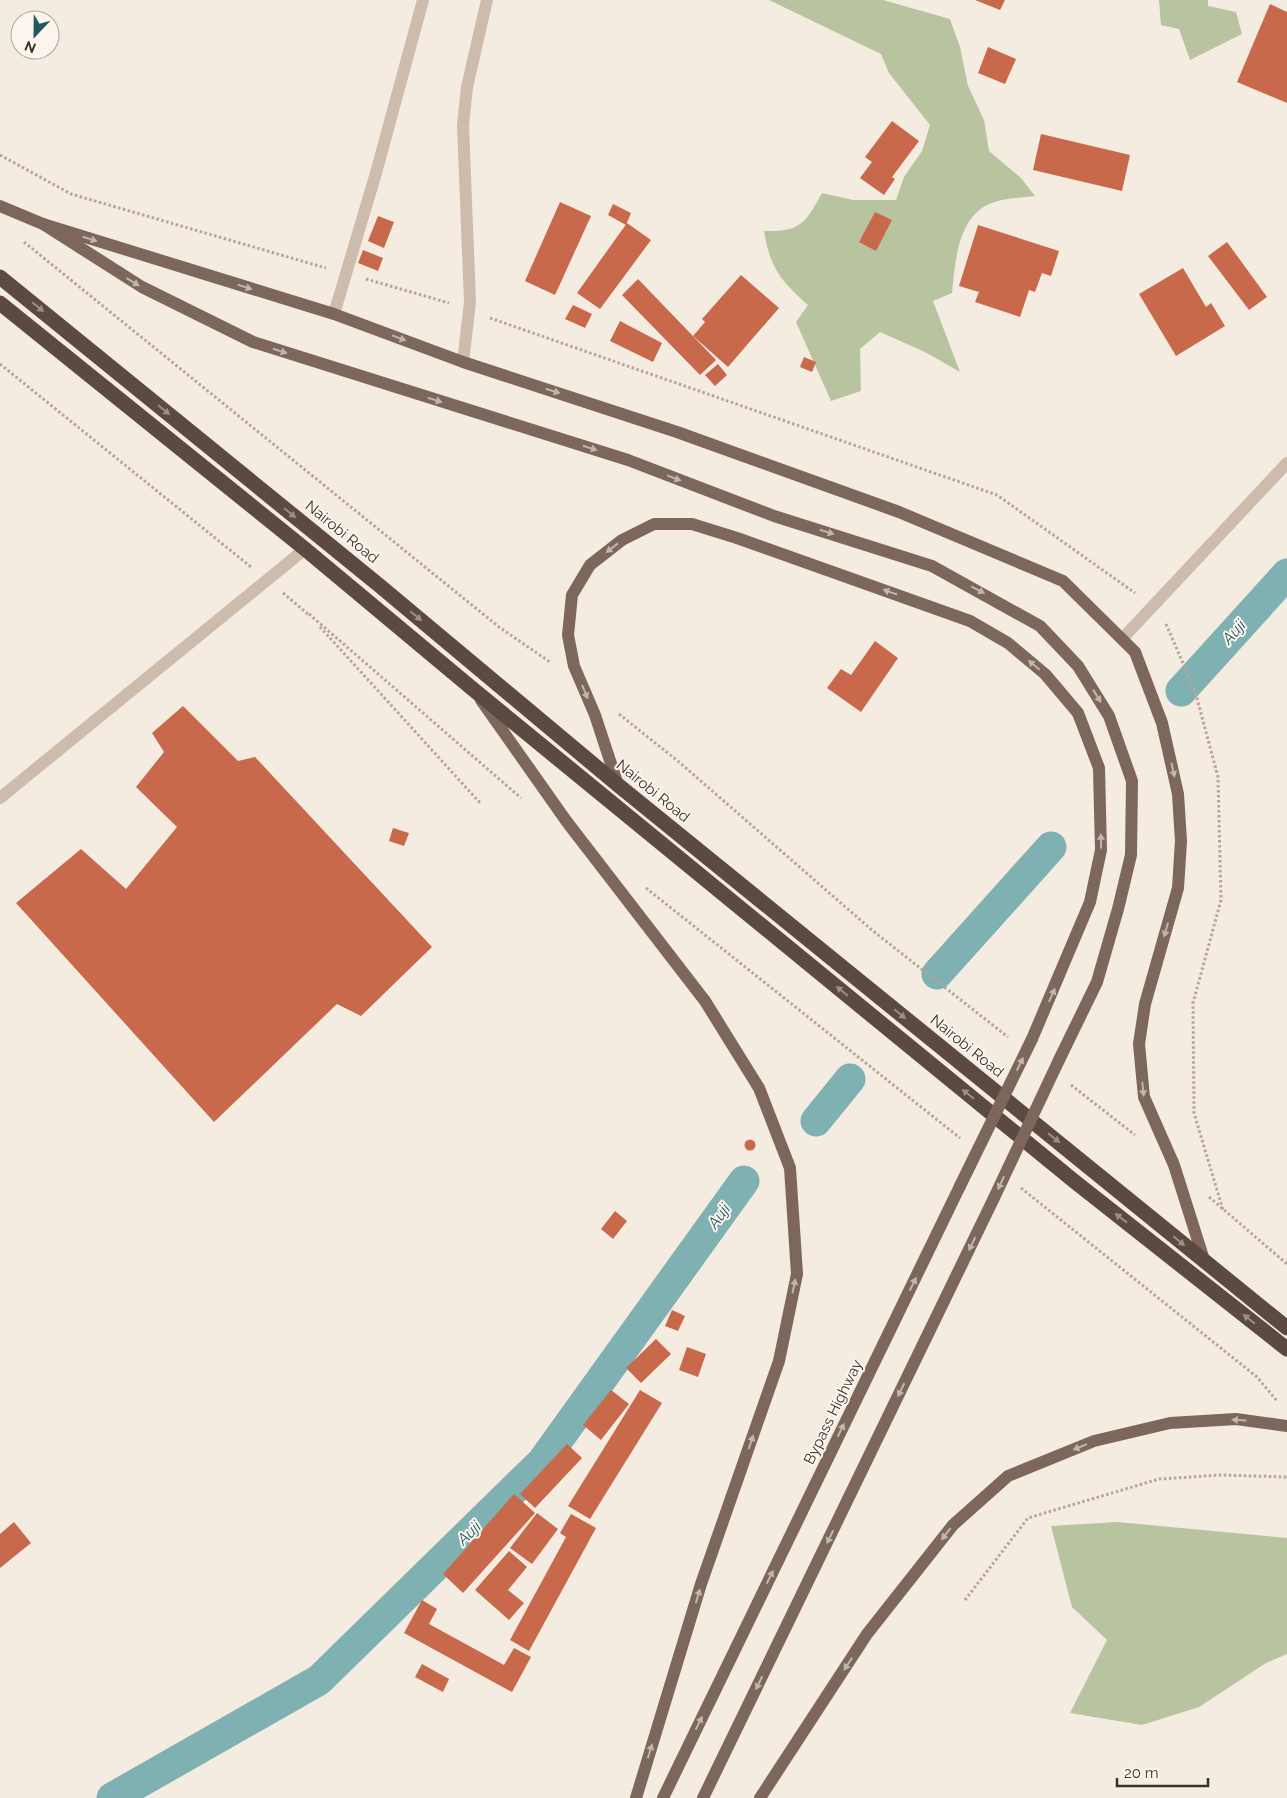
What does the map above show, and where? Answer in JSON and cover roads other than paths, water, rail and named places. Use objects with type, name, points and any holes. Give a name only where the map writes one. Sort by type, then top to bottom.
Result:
[{"type":"highway","name":"Nairobi Road","points":[[0,277],[380,586],[618,785],[850,971],[929,1039],[1287,1328]]},
{"type":"highway","points":[[0,303],[305,549],[474,690],[1074,1181],[1287,1349]]},
{"type":"main road","points":[[0,206],[43,224],[334,314],[463,362],[686,435],[899,512],[1063,581],[1135,652],[1162,723],[1178,794],[1181,841],[1178,888],[1145,1004],[1139,1044],[1144,1097],[1174,1165],[1206,1263]]},
{"type":"main road","points":[[43,224],[142,287],[253,342],[628,460],[774,516],[932,566],[1040,626],[1078,666],[1109,716],[1132,781],[1130,855],[1118,909],[1097,982],[703,1798]]},
{"type":"main road","name":"Bypass Highway","points":[[618,785],[595,715],[574,666],[568,635],[572,595],[590,565],[622,540],[654,524],[692,524],[737,538],[970,621],[1008,643],[1045,674],[1078,713],[1099,768],[1101,850],[1090,902],[1068,958],[1032,1039],[663,1798]]},
{"type":"main road","points":[[474,690],[567,822],[705,1002],[758,1088],[790,1168],[796,1274],[779,1361],[701,1584],[636,1798]]},
{"type":"main road","points":[[760,1798],[867,1634],[953,1525],[1008,1476],[1094,1441],[1170,1423],[1236,1419],[1287,1426]]},
{"type":"street","points":[[334,314],[423,0]]},
{"type":"street","points":[[463,362],[469,309],[463,125],[467,87],[487,0]]},
{"type":"street","points":[[1122,639],[1287,463]]},
{"type":"street","points":[[0,798],[305,549]]},
{"type":"waterway","name":"Auji","points":[[1181,691],[1287,574]]},
{"type":"waterway","points":[[937,974],[1051,847]]},
{"type":"waterway","points":[[816,1121],[850,1079]]},
{"type":"waterway","name":"Auji","points":[[112,1798],[319,1680],[542,1462],[744,1181]]}]
